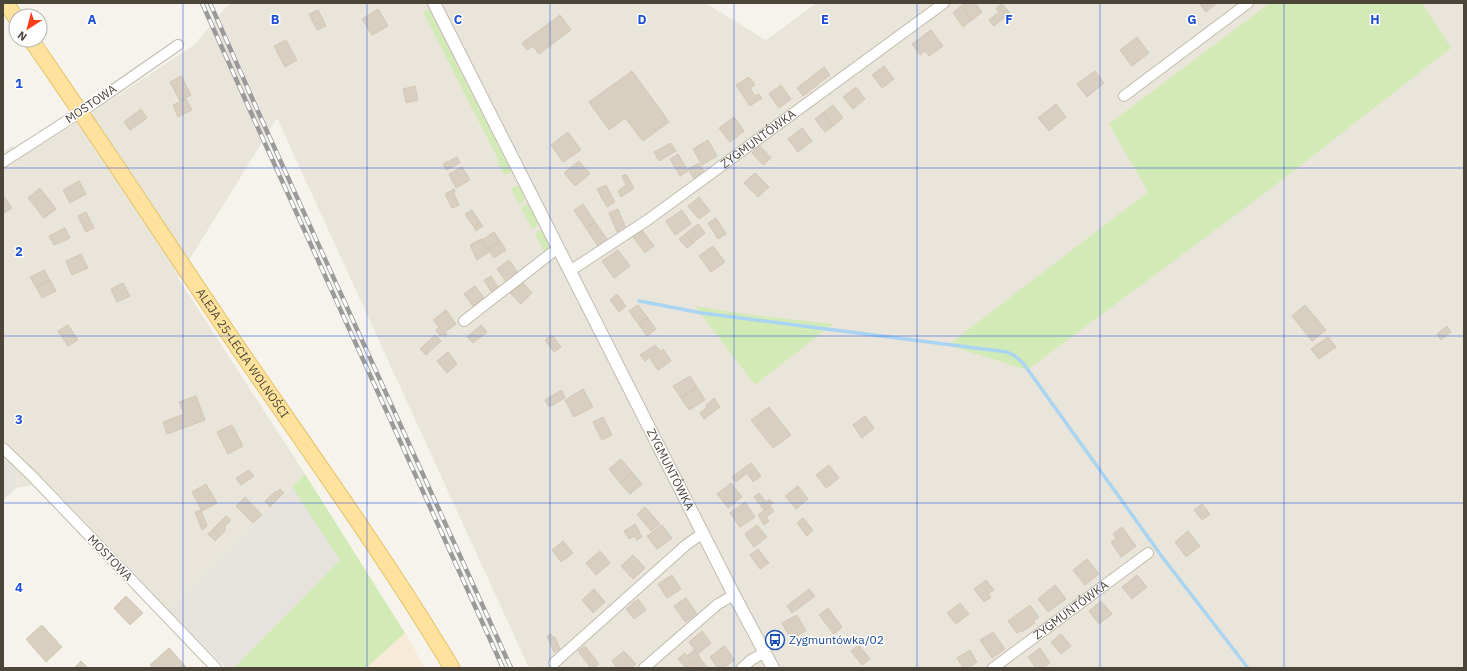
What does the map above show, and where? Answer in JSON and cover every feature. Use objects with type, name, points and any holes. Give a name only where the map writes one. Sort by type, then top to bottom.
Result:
[{"type":"main road","name":"ALEJA 25-LECIA WOLNOŚCI","points":[[37,48],[81,111],[185,269],[418,610],[452,668]]},
{"type":"street","name":"ZYGMUNTÓWKA","points":[[434,3],[734,595],[773,668]]},
{"type":"street","name":"ZYGMUNTÓWKA","points":[[570,271],[649,219],[944,3]]},
{"type":"street","points":[[1124,96],[1248,3]]},
{"type":"street","name":"MOSTOWA","points":[[3,162],[178,45]]},
{"type":"street","points":[[464,322],[558,248]]},
{"type":"street","name":"MOSTOWA","points":[[3,448],[32,476],[216,668]]},
{"type":"street","points":[[554,663],[686,545],[703,533]]},
{"type":"street","name":"ZYGMUNTÓWKA","points":[[993,668],[1148,553]]},
{"type":"street","points":[[644,668],[718,604],[734,595]]},
{"type":"street","points":[[742,668],[765,652]]},
{"type":"shaded area","points":[[232,3],[705,3],[766,40],[817,3],[1464,3],[1464,668],[529,668],[277,118],[178,278],[305,474],[168,609],[43,478],[34,485],[16,488],[17,471],[3,457],[3,152],[13,146],[20,158],[96,110],[194,45],[226,7]]},
{"type":"shaded area","points":[[3,457],[17,471],[16,488],[3,501]]},
{"type":"shaded area","points":[[292,487],[340,560],[234,668],[226,668],[168,609]]},
{"type":"shaded area","points":[[405,633],[425,668],[366,668]]},
{"type":"green space","points":[[1270,3],[1422,3],[1451,48],[1269,190],[1027,370],[948,345],[1148,192],[1109,124]]},
{"type":"green space","points":[[429,9],[511,171],[510,173],[504,175],[499,166],[496,155],[423,12]]},
{"type":"green space","points":[[516,186],[519,187],[525,198],[524,201],[519,204],[511,189]]},
{"type":"green space","points":[[526,204],[529,205],[538,223],[536,227],[532,229],[521,208]]},
{"type":"green space","points":[[539,230],[542,231],[550,247],[545,253],[535,234]]},
{"type":"green space","points":[[695,306],[744,314],[833,324],[755,385]]},
{"type":"green space","points":[[305,474],[405,633],[366,668],[234,668],[340,560],[292,487]]},
{"type":"building","points":[[966,3],[975,3],[982,12],[972,20],[961,6]]},
{"type":"building","points":[[1199,3],[1217,3],[1206,12]]},
{"type":"building","points":[[1002,4],[1010,13],[994,26],[989,20],[999,12],[996,8]]},
{"type":"building","points":[[961,6],[972,20],[963,27],[953,13]]},
{"type":"building","points":[[378,9],[388,26],[372,35],[362,19]]},
{"type":"building","points":[[318,10],[326,26],[317,30],[309,14]]},
{"type":"building","points":[[560,15],[571,30],[539,54],[533,46],[527,50],[522,43]]},
{"type":"building","points":[[931,30],[943,46],[929,56],[925,51],[920,55],[912,44]]},
{"type":"building","points":[[1137,37],[1149,53],[1132,66],[1120,50]]},
{"type":"building","points":[[286,40],[297,60],[285,67],[274,46]]},
{"type":"building","points":[[884,66],[894,79],[882,88],[872,75]]},
{"type":"building","points":[[824,67],[830,75],[803,96],[797,88]]},
{"type":"building","points":[[632,71],[669,122],[643,141],[625,118],[609,130],[589,102]]},
{"type":"building","points":[[1095,71],[1104,83],[1087,97],[1077,84]]},
{"type":"building","points":[[181,76],[191,95],[180,101],[170,82]]},
{"type":"building","points":[[749,77],[755,85],[750,88],[755,96],[759,94],[762,98],[750,106],[736,85]]},
{"type":"building","points":[[781,85],[791,99],[779,108],[769,94]]},
{"type":"building","points":[[415,86],[418,100],[406,103],[403,89]]},
{"type":"building","points":[[856,87],[865,99],[853,109],[843,97]]},
{"type":"building","points":[[186,99],[192,110],[178,117],[173,105]]},
{"type":"building","points":[[1056,104],[1066,117],[1049,131],[1038,118]]},
{"type":"building","points":[[833,105],[843,118],[833,126],[823,113]]},
{"type":"building","points":[[141,109],[147,118],[130,130],[124,122]]},
{"type":"building","points":[[823,113],[833,126],[825,132],[815,119]]},
{"type":"building","points":[[734,117],[744,131],[730,142],[719,128]]},
{"type":"building","points":[[802,128],[812,141],[798,152],[788,139]]},
{"type":"building","points":[[568,132],[581,150],[563,162],[551,145]]},
{"type":"building","points":[[708,140],[717,156],[702,165],[693,149]]},
{"type":"building","points":[[671,143],[676,151],[659,161],[654,152]]},
{"type":"building","points":[[760,146],[771,158],[763,165],[752,153]]},
{"type":"building","points":[[678,154],[688,171],[680,176],[670,159]]},
{"type":"building","points":[[457,157],[460,163],[446,170],[443,164]]},
{"type":"building","points":[[579,161],[590,174],[575,186],[564,173]]},
{"type":"building","points":[[699,163],[705,173],[694,179],[688,169]]},
{"type":"building","points":[[462,167],[470,180],[456,188],[449,174]]},
{"type":"building","points":[[755,173],[769,187],[758,197],[744,183]]},
{"type":"building","points":[[626,174],[634,188],[621,197],[618,191],[626,185],[622,176]]},
{"type":"building","points":[[79,181],[86,194],[70,203],[63,190]]},
{"type":"building","points":[[606,185],[615,202],[607,207],[597,189]]},
{"type":"building","points":[[40,188],[56,209],[44,218],[28,198]]},
{"type":"building","points":[[454,189],[455,192],[453,192],[459,205],[452,208],[445,194]]},
{"type":"building","points":[[3,195],[12,208],[3,214]]},
{"type":"building","points":[[699,197],[710,211],[699,219],[688,206]]},
{"type":"building","points":[[583,204],[595,222],[586,228],[574,210]]},
{"type":"building","points":[[618,209],[626,229],[617,232],[609,213]]},
{"type":"building","points":[[472,210],[480,222],[474,227],[465,214]]},
{"type":"building","points":[[682,210],[691,224],[675,235],[666,221]]},
{"type":"building","points":[[86,212],[94,228],[86,232],[78,216]]},
{"type":"building","points":[[716,218],[726,234],[718,239],[708,223]]},
{"type":"building","points":[[480,222],[483,226],[476,231],[474,227]]},
{"type":"building","points":[[595,222],[609,242],[599,248],[586,228]]},
{"type":"building","points":[[698,224],[705,233],[693,243],[685,234]]},
{"type":"building","points":[[65,228],[70,238],[54,245],[49,236]]},
{"type":"building","points":[[642,230],[654,246],[645,253],[633,237]]},
{"type":"building","points":[[494,232],[500,241],[488,249],[482,240]]},
{"type":"building","points":[[685,234],[693,243],[687,248],[679,239]]},
{"type":"building","points":[[481,239],[489,252],[477,260],[470,245]]},
{"type":"building","points":[[500,241],[506,250],[494,258],[488,249]]},
{"type":"building","points":[[713,246],[725,262],[711,272],[699,256]]},
{"type":"building","points":[[618,250],[630,266],[614,278],[602,261]]},
{"type":"building","points":[[81,254],[88,268],[72,275],[66,261]]},
{"type":"building","points":[[509,260],[519,274],[507,283],[497,269]]},
{"type":"building","points":[[44,270],[50,280],[36,287],[30,277]]},
{"type":"building","points":[[491,276],[498,287],[500,286],[502,288],[493,295],[484,280]]},
{"type":"building","points":[[50,280],[56,291],[42,298],[36,287]]},
{"type":"building","points":[[522,282],[532,293],[521,304],[510,293]]},
{"type":"building","points":[[123,283],[130,296],[117,302],[111,289]]},
{"type":"building","points":[[475,286],[484,298],[473,306],[464,294]]},
{"type":"building","points":[[617,294],[626,306],[619,312],[610,300]]},
{"type":"building","points":[[638,305],[648,318],[639,325],[629,311]]},
{"type":"building","points":[[1305,305],[1326,330],[1312,341],[1292,316]]},
{"type":"building","points":[[446,310],[456,324],[445,332],[447,334],[444,336],[442,334],[440,336],[436,330],[439,327],[433,320]]},
{"type":"building","points":[[648,318],[656,329],[647,336],[639,325]]},
{"type":"building","points":[[68,325],[78,340],[68,346],[58,331]]},
{"type":"building","points":[[481,325],[487,332],[473,343],[467,337]]},
{"type":"building","points":[[1447,326],[1451,332],[1441,340],[1437,334]]},
{"type":"building","points":[[435,335],[441,341],[426,355],[420,349]]},
{"type":"building","points":[[552,335],[561,347],[554,352],[545,340]]},
{"type":"building","points":[[1328,337],[1336,347],[1319,359],[1311,349]]},
{"type":"building","points":[[655,345],[660,350],[645,361],[640,355]]},
{"type":"building","points":[[663,349],[671,361],[658,370],[650,359]]},
{"type":"building","points":[[448,352],[457,364],[447,373],[437,361]]},
{"type":"building","points":[[690,376],[697,387],[681,398],[673,386]]},
{"type":"building","points":[[697,387],[705,400],[689,410],[681,398]]},
{"type":"building","points":[[583,389],[593,407],[574,417],[565,400]]},
{"type":"building","points":[[562,390],[565,398],[549,407],[545,400]]},
{"type":"building","points":[[196,396],[205,420],[167,434],[163,422],[184,414],[179,402]]},
{"type":"building","points":[[714,398],[720,407],[704,419],[700,413]]},
{"type":"building","points":[[769,407],[791,435],[773,448],[751,420]]},
{"type":"building","points":[[865,416],[874,428],[862,438],[853,425]]},
{"type":"building","points":[[603,417],[612,435],[602,440],[593,422]]},
{"type":"building","points":[[232,425],[243,446],[228,454],[217,432]]},
{"type":"building","points":[[621,459],[632,472],[620,483],[609,469]]},
{"type":"building","points":[[751,463],[761,476],[753,482],[747,473],[736,482],[732,477]]},
{"type":"building","points":[[829,465],[839,478],[826,488],[816,475]]},
{"type":"building","points":[[249,470],[254,476],[241,485],[236,478]]},
{"type":"building","points":[[632,472],[642,484],[630,494],[620,483]]},
{"type":"building","points":[[731,483],[742,497],[728,508],[717,494]]},
{"type":"building","points":[[206,484],[217,503],[202,511],[192,492]]},
{"type":"building","points":[[798,486],[808,499],[796,509],[785,496]]},
{"type":"building","points":[[280,489],[284,493],[270,507],[265,501]]},
{"type":"building","points":[[759,493],[766,502],[769,499],[773,503],[764,510],[754,497]]},
{"type":"building","points":[[245,497],[262,515],[253,523],[236,506]]},
{"type":"building","points":[[745,502],[755,517],[740,527],[730,513]]},
{"type":"building","points":[[1202,504],[1210,514],[1202,520],[1194,510]]},
{"type":"building","points":[[770,506],[774,511],[766,517],[769,521],[764,525],[758,515]]},
{"type":"building","points":[[645,507],[660,524],[651,531],[637,514]]},
{"type":"building","points":[[201,510],[207,526],[202,530],[195,512]]},
{"type":"building","points":[[226,516],[231,520],[225,526],[225,531],[215,541],[208,534]]},
{"type":"building","points":[[803,518],[813,530],[807,536],[797,523]]},
{"type":"building","points":[[635,524],[642,537],[637,540],[634,536],[629,539],[624,531]]},
{"type":"building","points":[[662,525],[672,538],[657,549],[647,536]]},
{"type":"building","points":[[757,525],[767,537],[754,547],[745,534]]},
{"type":"building","points":[[1122,527],[1136,546],[1121,557],[1111,542],[1116,538],[1113,534]]},
{"type":"building","points":[[1188,531],[1200,546],[1186,557],[1175,542]]},
{"type":"building","points":[[563,541],[573,553],[561,562],[552,550]]},
{"type":"building","points":[[758,549],[769,563],[760,569],[750,555]]},
{"type":"building","points":[[600,551],[610,563],[596,575],[586,563]]},
{"type":"building","points":[[633,555],[645,568],[633,579],[621,566]]},
{"type":"building","points":[[1087,559],[1099,574],[1085,585],[1073,570]]},
{"type":"building","points":[[672,575],[681,589],[667,598],[658,584]]},
{"type":"building","points":[[1137,575],[1147,587],[1132,599],[1122,587]]},
{"type":"building","points":[[986,580],[994,590],[988,594],[991,597],[984,602],[974,589]]},
{"type":"building","points":[[1055,585],[1066,599],[1048,612],[1038,599]]},
{"type":"building","points":[[594,589],[605,602],[593,613],[582,600]]},
{"type":"building","points":[[809,589],[815,596],[792,613],[787,606]]},
{"type":"building","points":[[126,596],[143,613],[130,625],[114,608]]},
{"type":"building","points":[[686,598],[697,614],[685,622],[674,606]]},
{"type":"building","points":[[638,599],[646,610],[634,619],[626,609]]},
{"type":"building","points":[[1101,601],[1112,614],[1099,624],[1089,611]]},
{"type":"building","points":[[960,603],[969,614],[956,624],[947,613]]},
{"type":"building","points":[[1030,605],[1039,617],[1033,621],[1035,623],[1022,632],[1021,630],[1017,633],[1008,621]]},
{"type":"building","points":[[828,608],[842,627],[834,634],[819,615]]},
{"type":"building","points":[[797,615],[806,631],[791,639],[782,623]]},
{"type":"building","points":[[42,625],[62,647],[46,662],[26,639]]},
{"type":"building","points":[[702,631],[711,643],[698,654],[689,642]]},
{"type":"building","points":[[993,632],[1005,649],[992,658],[980,640]]},
{"type":"building","points":[[551,634],[553,638],[555,637],[560,649],[554,652],[547,636]]},
{"type":"building","points":[[1061,634],[1071,646],[1061,654],[1051,642]]},
{"type":"building","points":[[859,645],[870,659],[862,665],[851,651]]},
{"type":"building","points":[[585,646],[599,664],[594,668],[591,668],[578,651]]},
{"type":"building","points":[[724,646],[735,660],[723,668],[718,668],[710,657]]},
{"type":"building","points":[[169,648],[187,668],[154,668],[150,665]]},
{"type":"building","points":[[1040,648],[1050,663],[1043,668],[1036,668],[1028,657]]},
{"type":"building","points":[[694,650],[700,657],[686,668],[678,659],[685,653],[687,656]]},
{"type":"building","points":[[970,650],[977,662],[968,668],[963,668],[957,658]]},
{"type":"building","points":[[624,651],[636,664],[631,668],[617,668],[612,661]]},
{"type":"building","points":[[699,657],[707,667],[704,668],[701,665],[697,668],[688,668]]},
{"type":"building","points":[[81,661],[88,668],[74,668]]},
{"type":"waterway","points":[[639,301],[702,313],[1007,352],[1015,356],[1023,363],[1163,558],[1248,668]]},
{"type":"railway","points":[[202,3],[503,668]]},
{"type":"railway","points":[[210,3],[511,668]]},
{"type":"place","name":"Zygmuntówka/02","points":[[775,640]]}]
